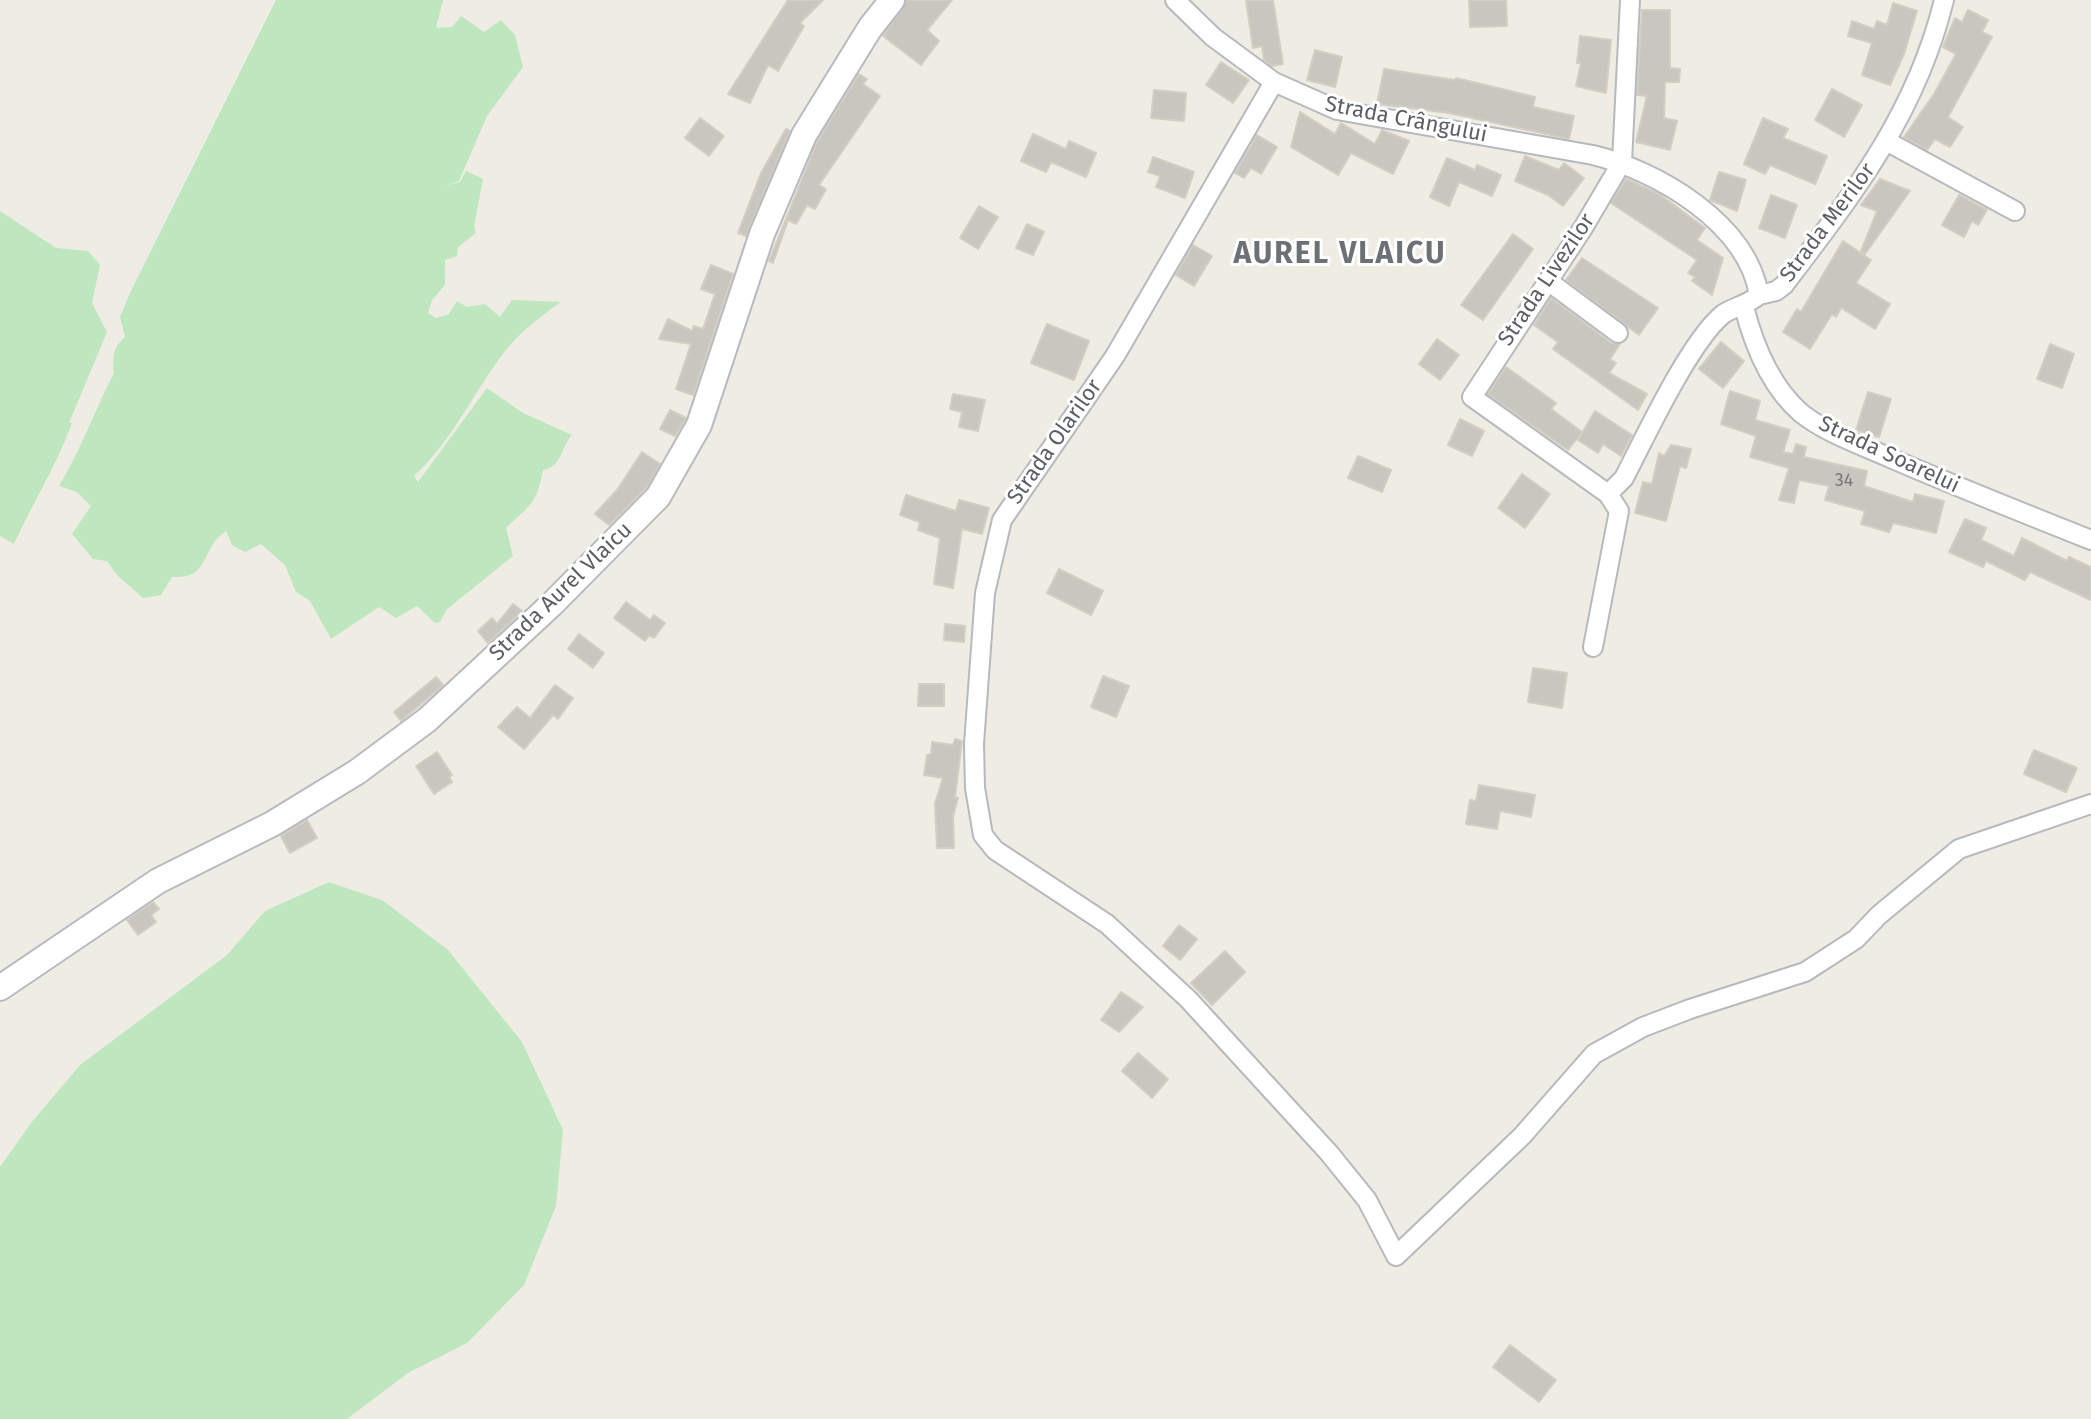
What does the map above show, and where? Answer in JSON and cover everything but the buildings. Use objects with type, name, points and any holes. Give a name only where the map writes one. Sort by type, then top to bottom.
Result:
[{"type":"street","name":"Strada Aurel Vlaicu","points":[[0,988],[158,881],[272,824],[369,763],[427,720],[552,604],[658,497],[699,425],[762,234],[804,135],[870,28],[892,0]]},
{"type":"street","name":"Strada Crângului","points":[[1175,0],[1230,51],[1274,82],[1337,110],[1622,162]]},
{"type":"street","name":"Strada Livezilor","points":[[1605,493],[1472,397],[1622,162],[1630,0]]},
{"type":"street","name":"Strada Merilor","points":[[1622,162],[1711,214],[1757,279],[1759,295],[1776,291],[1784,285],[1888,142],[1933,44],[1944,0]]},
{"type":"street","name":"Strada Olarilor","points":[[1274,82],[1115,356],[1062,437],[1007,510],[992,557],[985,593],[974,744],[975,788],[983,835],[995,850],[1107,924],[1152,963],[1289,1105],[1367,1200],[1396,1256],[1491,1168],[1594,1054],[1643,1027],[1805,972],[1856,939],[1879,915],[1959,849],[2091,804]]},
{"type":"street","points":[[1888,142],[2015,211]]},
{"type":"street","points":[[1548,281],[1618,333]]},
{"type":"street","points":[[1593,647],[1619,511],[1605,493],[1624,478],[1701,342],[1724,313],[1744,307],[1759,295]]},
{"type":"street","name":"Strada Soarelui","points":[[1744,307],[1754,346],[1768,371],[1800,412],[1811,420],[1954,486],[2091,540]]},
{"type":"green space","points":[[276,0],[443,0],[436,28],[452,27],[461,16],[484,32],[501,20],[515,35],[523,67],[487,116],[459,181],[444,186],[460,182],[466,171],[483,179],[474,226],[476,233],[458,247],[457,256],[445,260],[445,285],[432,300],[428,313],[436,318],[449,314],[457,301],[467,307],[485,304],[500,317],[512,300],[561,302],[511,344],[440,447],[414,476],[418,482],[487,388],[523,413],[572,435],[558,461],[543,470],[531,503],[506,528],[513,556],[446,610],[440,622],[435,623],[417,606],[396,618],[379,607],[331,639],[310,601],[296,592],[285,565],[261,544],[245,552],[232,545],[226,531],[194,573],[172,577],[161,595],[143,598],[117,575],[107,561],[93,559],[72,534],[91,506],[77,492],[59,486],[114,373],[114,353],[125,337],[120,317],[130,293]]},
{"type":"green space","points":[[0,211],[56,248],[88,251],[100,265],[92,303],[107,332],[69,423],[72,423],[66,439],[14,544],[0,536]]},
{"type":"green space","points":[[329,882],[382,900],[448,950],[522,1042],[563,1130],[556,1206],[524,1285],[467,1343],[408,1373],[347,1419],[0,1419],[0,1167],[31,1123],[80,1065],[227,955],[265,911]]},
{"type":"district","name":"AUREL VLAICU","points":[[1340,255]]}]
